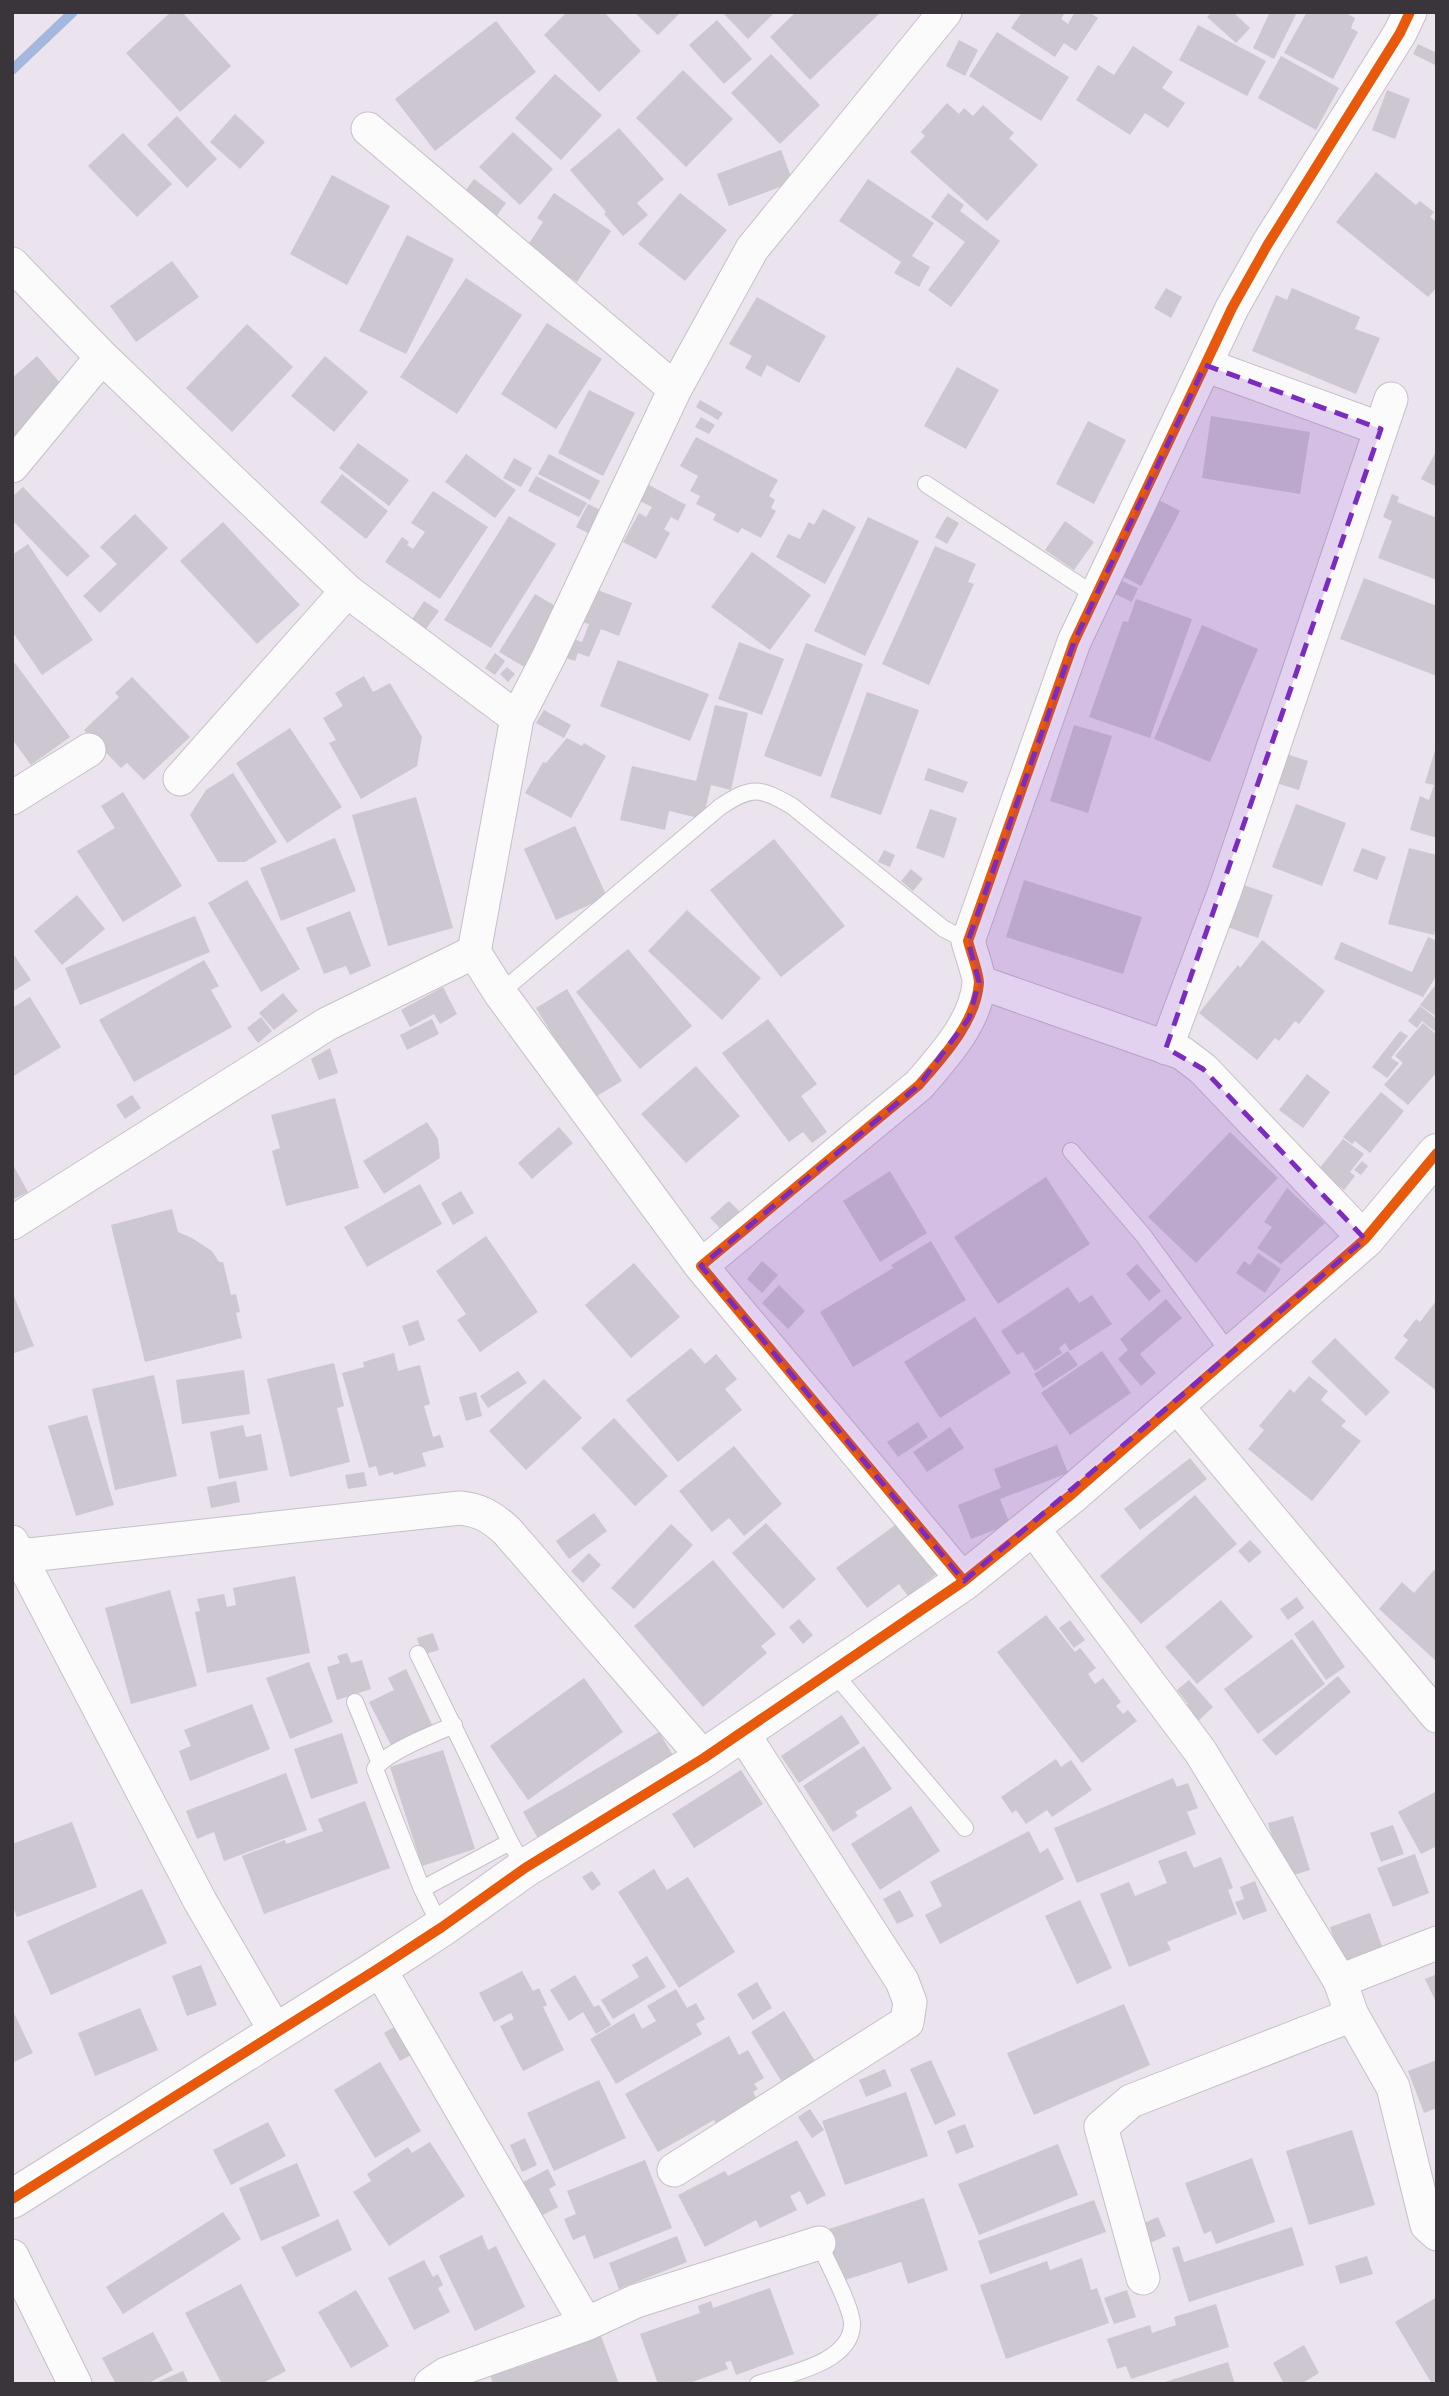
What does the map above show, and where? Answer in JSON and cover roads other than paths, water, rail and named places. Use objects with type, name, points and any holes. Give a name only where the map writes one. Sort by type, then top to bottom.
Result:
[{"type":"street","points":[[945,12],[752,249],[675,389],[550,656],[517,718],[474,952],[500,993],[701,1266],[964,1581]]},
{"type":"street","points":[[701,1266],[919,1085],[947,1053],[969,1018],[979,982],[968,941],[1074,642],[1232,308],[1268,244],[1400,33],[1410,12]]},
{"type":"street","points":[[368,129],[675,389]]},
{"type":"street","points":[[12,264],[102,357],[347,591],[517,718]]},
{"type":"street","points":[[12,466],[102,357]]},
{"type":"street","points":[[1166,1048],[1224,893],[1386,414],[1205,365]]},
{"type":"street","points":[[180,779],[347,591]]},
{"type":"street","points":[[12,798],[89,750]]},
{"type":"street","points":[[12,1223],[327,1024],[474,952]]},
{"type":"street","points":[[979,982],[1182,1053],[1203,1069],[1365,1239]]},
{"type":"street","points":[[12,2199],[442,1927],[518,1855],[704,1758],[964,1581],[1031,1527],[1365,1239],[1437,1153]]},
{"type":"street","points":[[1175,1404],[1437,1716]]},
{"type":"street","points":[[276,2032],[200,1901],[16,1549],[460,1508],[476,1510],[493,1518],[507,1531],[704,1758]]},
{"type":"street","points":[[1031,1527],[1200,1751],[1340,1981],[1352,2015],[1394,2087],[1427,2225],[1437,2234]]},
{"type":"street","points":[[674,2170],[906,2022],[910,2002],[902,1982],[742,1732]]},
{"type":"street","points":[[1340,1981],[1437,1943]]},
{"type":"street","points":[[379,1968],[586,2324]]},
{"type":"street","points":[[1143,2277],[1101,2127],[1131,2101],[1352,2015]]},
{"type":"street","points":[[443,2380],[586,2324],[636,2301],[819,2243]]},
{"type":"street","points":[[12,2256],[75,2384]]},
{"type":"lane","points":[[926,484],[1096,596]]},
{"type":"lane","points":[[500,993],[720,807],[737,796],[752,791],[768,792],[792,806],[944,929],[968,941]]},
{"type":"lane","points":[[1071,1151],[1143,1235],[1231,1355]]},
{"type":"lane","points":[[418,1654],[518,1855],[422,1889]]},
{"type":"lane","points":[[832,1671],[965,1828]]},
{"type":"lane","points":[[355,1702],[379,1761]]},
{"type":"lane","points":[[442,1927],[422,1889],[375,1769],[379,1761],[454,1725]]},
{"type":"lane","points":[[758,2384],[817,2365],[835,2354],[850,2337],[850,2314],[819,2243]]},
{"type":"waterway","points":[[12,70],[73,12]]}]
